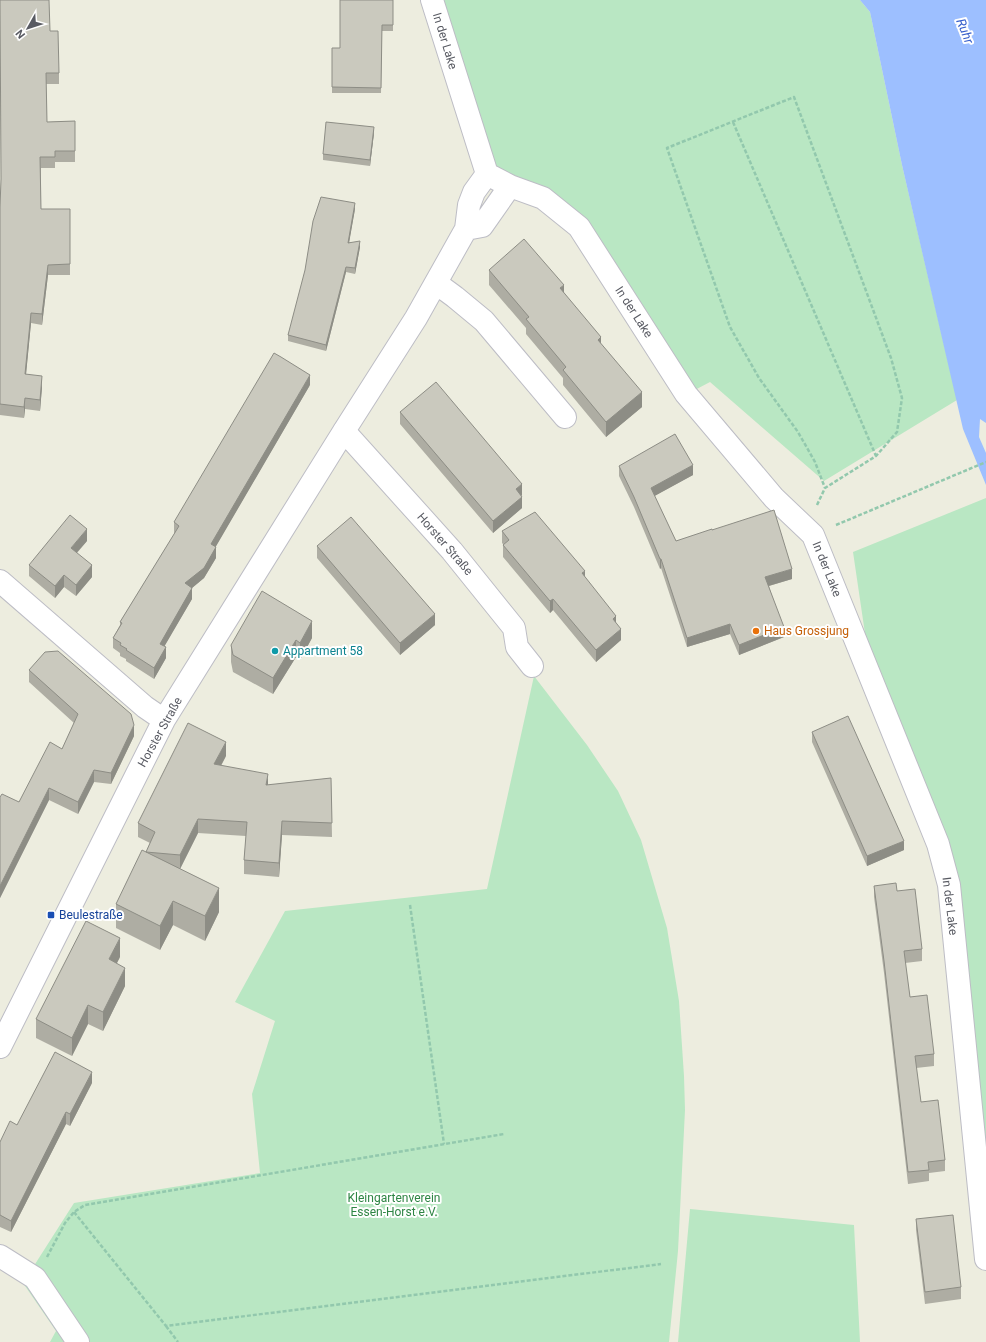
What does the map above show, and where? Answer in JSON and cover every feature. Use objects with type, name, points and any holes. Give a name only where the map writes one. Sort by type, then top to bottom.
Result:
[{"type":"street","name":"In der Lake","points":[[432,0],[488,174],[510,186],[543,198],[579,227],[686,394],[774,498],[806,528],[938,844],[949,885],[986,1259]]},
{"type":"street","name":"Horster Straße","points":[[0,1047],[164,720],[416,318],[466,229],[469,205],[474,192],[488,174]]},
{"type":"street","points":[[466,229],[482,226],[510,186]]},
{"type":"street","points":[[436,283],[456,297],[484,321],[565,417]]},
{"type":"street","name":"Horster Straße","points":[[344,431],[452,551],[514,628],[517,647],[532,666]]},
{"type":"street","points":[[0,581],[145,708],[164,720]]},
{"type":"street","points":[[0,1256],[35,1278],[78,1342]]},
{"type":"path","points":[[806,528],[811,513],[819,503],[825,488],[876,456],[897,432],[902,398],[891,358],[794,97],[667,148],[730,327],[759,378],[798,432],[816,462],[825,488]]},
{"type":"path","points":[[733,122],[876,456]]},
{"type":"path","points":[[806,528],[900,498],[986,462]]},
{"type":"path","points":[[410,906],[444,1144]]},
{"type":"path","points":[[35,1278],[65,1223],[74,1212],[85,1205],[504,1134]]},
{"type":"path","points":[[74,1212],[178,1342]]},
{"type":"path","points":[[166,1326],[660,1264]]},
{"type":"green space","points":[[436,0],[860,0],[870,12],[902,165],[957,400],[824,481],[710,382],[691,392],[583,224],[491,171]]},
{"type":"green space","points":[[986,498],[986,1185],[956,885],[867,647],[853,552]]},
{"type":"green space","name":"Kleingartenverein Essen-Horst e.V.","points":[[534,676],[587,745],[618,791],[641,840],[667,928],[679,1001],[685,1110],[678,1251],[669,1342],[50,1342],[56,1331],[23,1283],[74,1203],[260,1173],[252,1094],[275,1021],[235,1002],[285,911],[487,889]]},
{"type":"green space","points":[[690,1209],[854,1225],[860,1342],[678,1342]]},
{"type":"water","name":"Ruhr","points":[[860,0],[986,0],[986,423],[980,419],[979,437],[986,453],[986,485],[963,429],[902,165],[870,12]]},
{"type":"building","points":[[0,0],[49,0],[50,31],[58,31],[59,73],[46,73],[47,122],[75,121],[75,151],[55,151],[55,157],[40,157],[41,209],[70,209],[70,264],[48,265],[42,314],[31,313],[25,374],[42,376],[40,400],[25,398],[24,407],[0,404]]},
{"type":"building","points":[[340,0],[393,0],[393,25],[382,25],[381,88],[332,87],[332,48],[340,48]]},
{"type":"building","points":[[326,122],[374,127],[370,160],[323,154]]},
{"type":"building","points":[[321,197],[355,203],[348,243],[360,241],[355,268],[346,267],[326,345],[288,335],[305,270],[313,221]]},
{"type":"building","points":[[524,239],[564,285],[560,288],[601,337],[598,340],[642,392],[606,422],[563,370],[566,367],[526,319],[529,317],[489,270]]},
{"type":"building","points":[[274,353],[310,375],[211,544],[216,547],[204,568],[185,583],[192,588],[160,644],[166,647],[154,668],[126,650],[127,649],[120,645],[121,643],[113,638],[122,623],[120,622],[179,526],[174,522]]},
{"type":"building","points":[[436,382],[522,484],[516,489],[522,497],[493,521],[400,412]]},
{"type":"building","points":[[675,434],[693,465],[651,488],[676,541],[774,510],[792,569],[765,577],[784,627],[739,645],[730,624],[687,638],[661,559],[619,466]]},
{"type":"building","points":[[535,512],[585,571],[582,573],[616,616],[613,619],[621,629],[596,650],[553,599],[550,601],[503,545],[509,540],[502,531]]},
{"type":"building","points":[[70,515],[87,529],[71,548],[92,565],[76,585],[64,575],[55,586],[29,565]]},
{"type":"building","points":[[351,517],[435,614],[400,643],[317,546]]},
{"type":"building","name":"Appartment 58","points":[[262,591],[312,621],[300,643],[296,640],[273,678],[233,655],[231,645]]},
{"type":"building","points":[[58,651],[131,714],[134,725],[111,773],[94,770],[78,802],[49,788],[0,886],[0,797],[2,794],[19,802],[50,742],[62,749],[78,714],[29,670],[45,652]]},
{"type":"building","points":[[848,716],[904,841],[867,856],[812,732]]},
{"type":"building","points":[[188,723],[226,742],[214,764],[268,774],[266,785],[331,778],[332,823],[282,821],[279,863],[244,860],[247,822],[198,819],[180,855],[146,852],[155,832],[138,823]]},
{"type":"building","points":[[142,850],[219,888],[205,916],[173,901],[160,926],[116,904]]},
{"type":"building","points":[[896,883],[897,891],[915,889],[922,949],[904,951],[910,997],[927,995],[934,1054],[915,1056],[921,1102],[938,1100],[945,1160],[928,1162],[929,1170],[908,1172],[874,886]]},
{"type":"building","points":[[86,921],[120,938],[109,959],[125,968],[103,1012],[88,1005],[72,1038],[36,1019]]},
{"type":"building","points":[[55,1052],[92,1072],[70,1114],[66,1112],[11,1221],[0,1215],[0,1142],[10,1121],[17,1125]]},
{"type":"building","points":[[953,1215],[961,1287],[925,1292],[916,1219]]},
{"type":"place","name":"Haus Grossjung","points":[[756,631]]},
{"type":"place","name":"Appartment 58","points":[[275,651]]},
{"type":"place","name":"Beulestraße","points":[[51,915]]}]
